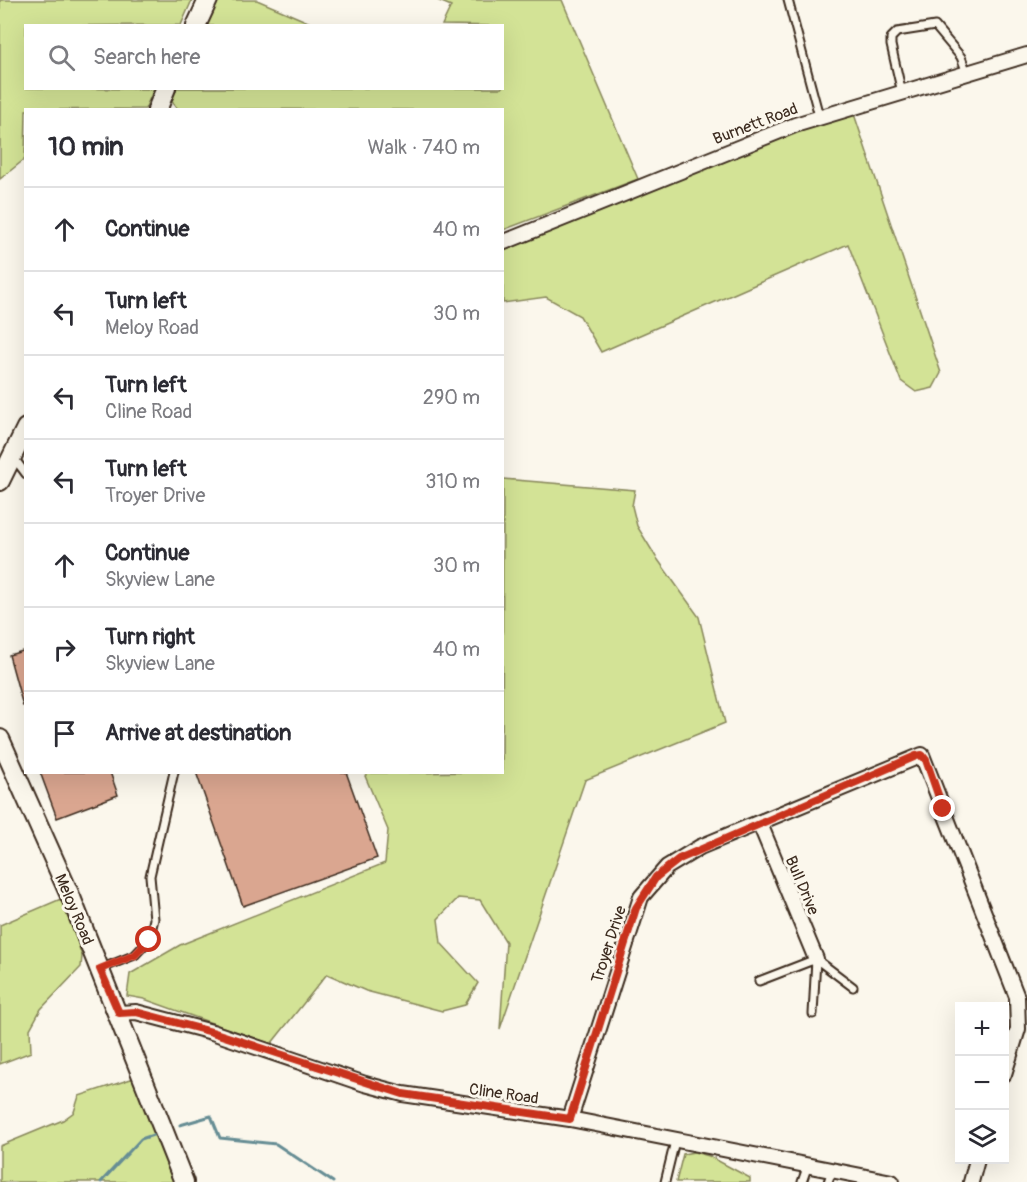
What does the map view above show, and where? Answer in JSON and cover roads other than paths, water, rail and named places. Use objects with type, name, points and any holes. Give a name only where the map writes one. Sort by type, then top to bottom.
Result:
[{"type":"street","points":[[197,24],[208,0]]},
{"type":"street","name":"Burnett Road","points":[[504,242],[819,116],[1027,55]]},
{"type":"street","points":[[158,108],[165,90]]},
{"type":"street","points":[[0,481],[24,434]]},
{"type":"street","name":"Meloy Road","points":[[0,739],[51,851],[119,1013],[184,1182]]},
{"type":"street","name":"Troyer Drive","points":[[570,1119],[641,897],[656,877],[679,859],[922,755],[926,760],[1017,997],[1018,1029],[1009,1060]]},
{"type":"street","name":"Bull Drive","points":[[760,824],[816,959]]},
{"type":"street","name":"Cline Road","points":[[119,1013],[143,1013],[212,1032],[403,1094],[570,1119],[808,1165],[830,1176],[892,1182]]},
{"type":"street","points":[[971,1182],[976,1164]]},
{"type":"lane","points":[[788,0],[819,116]]},
{"type":"lane","points":[[902,93],[891,45],[891,38],[897,32],[935,26],[961,57],[967,73]]},
{"type":"lane","points":[[12,456],[24,471]]},
{"type":"lane","points":[[100,969],[135,955],[149,940],[154,919],[150,876],[174,774]]},
{"type":"lane","points":[[759,981],[816,959]]},
{"type":"lane","points":[[816,959],[853,987]]},
{"type":"lane","points":[[813,1014],[816,959]]},
{"type":"lane","points":[[665,1182],[675,1140]]},
{"type":"lane","points":[[802,1182],[808,1165]]},
{"type":"waterway","points":[[180,1125],[211,1116],[220,1138],[276,1144],[333,1182]]},
{"type":"waterway","points":[[101,1182],[141,1139],[153,1135]]}]
